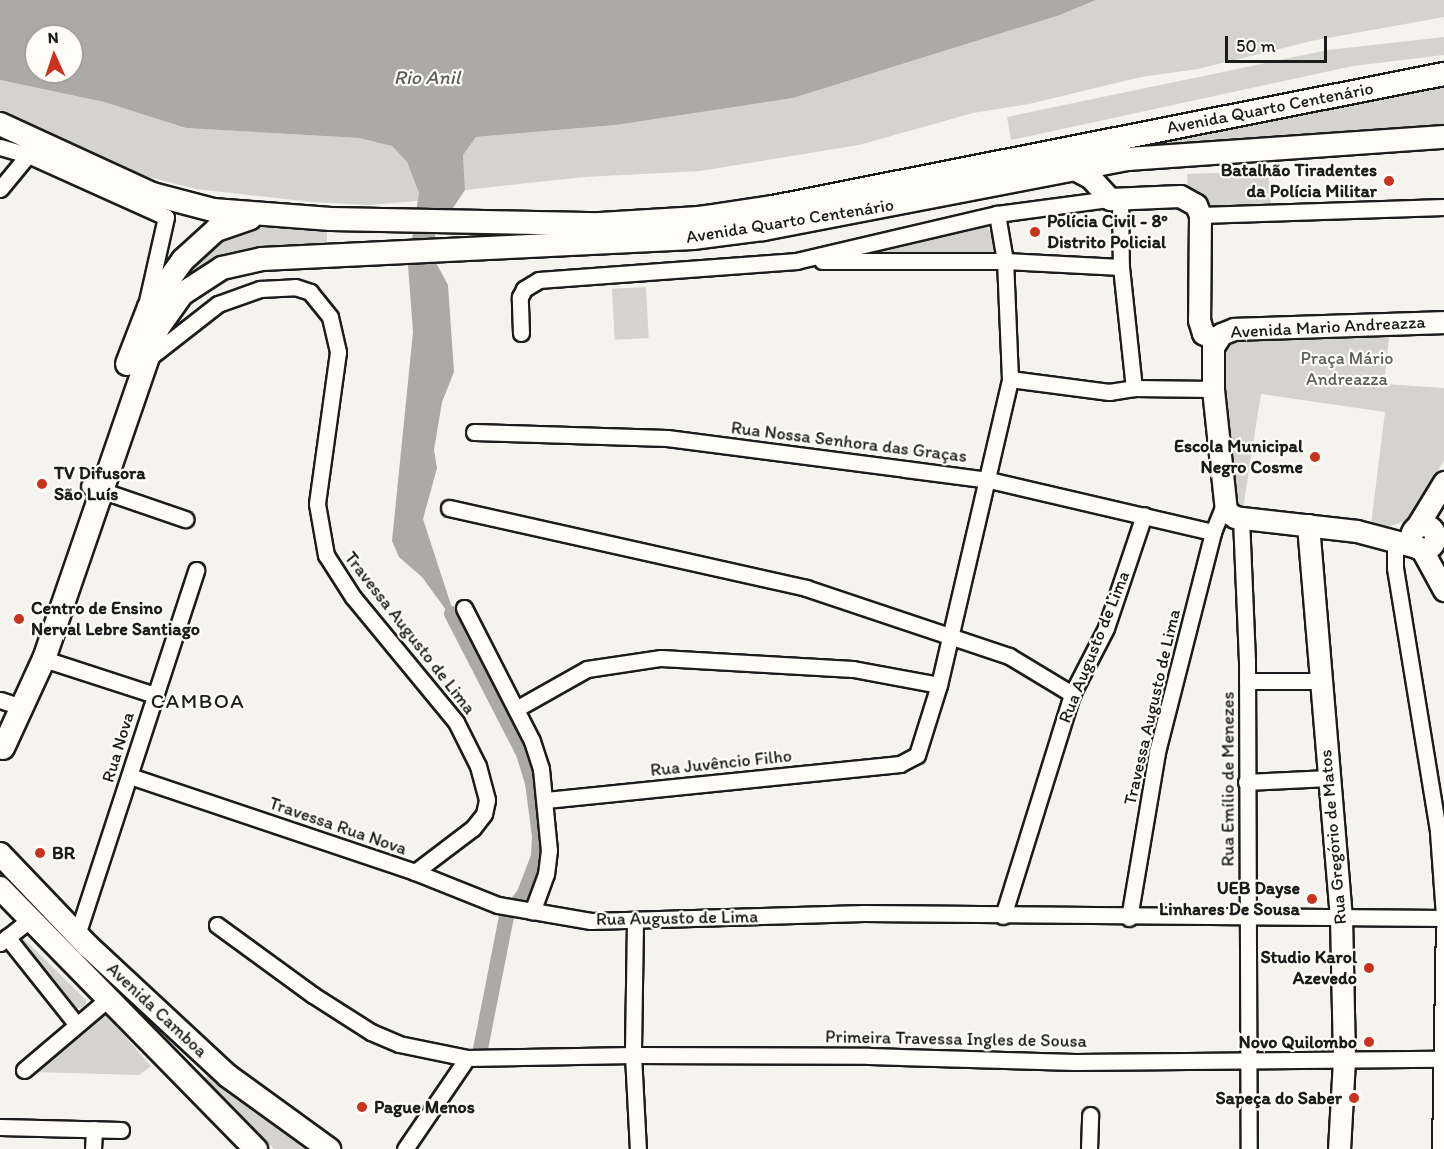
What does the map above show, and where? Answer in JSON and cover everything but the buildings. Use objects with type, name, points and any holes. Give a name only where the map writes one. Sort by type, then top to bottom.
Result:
[{"type":"main road","name":"Avenida Quarto Centenário","points":[[276,216],[498,224],[609,224],[740,213],[1444,74]]},
{"type":"main road","points":[[0,124],[167,199],[213,210],[276,216]]},
{"type":"main road","name":"Avenida Quarto Centenário","points":[[137,359],[171,307],[207,275],[248,261],[501,250],[732,234],[1112,162],[1444,138]]},
{"type":"main road","points":[[13,704],[44,660],[95,488],[137,359],[143,320],[168,280],[205,237],[239,220],[276,216]]},
{"type":"main road","points":[[2,752],[13,704],[95,488]]},
{"type":"main road","name":"Avenida Camboa","points":[[0,854],[77,935],[228,1076],[329,1149]]},
{"type":"main road","name":"Avenida Camboa","points":[[0,888],[256,1149]]},
{"type":"street","points":[[0,147],[28,156],[166,218],[143,320]]},
{"type":"street","points":[[0,189],[28,156]]},
{"type":"street","points":[[1112,162],[1106,180],[1115,199],[1134,388]]},
{"type":"street","points":[[1072,168],[1090,177],[1115,199]]},
{"type":"street","points":[[796,261],[997,214],[1115,199],[1185,197],[1196,205],[1200,215],[1199,320],[1203,333],[1215,340],[1213,389],[1232,512],[1308,525],[1416,538]]},
{"type":"street","points":[[1200,215],[1444,207]]},
{"type":"street","points":[[516,710],[587,669],[661,658],[832,667],[898,674],[939,685],[989,480],[1010,379],[1005,261],[997,214]]},
{"type":"street","points":[[521,333],[520,297],[524,289],[539,280],[796,261],[1005,261],[1122,267]]},
{"type":"street","name":"Travessa Augusto de Lima","points":[[137,359],[218,304],[260,289],[295,287],[310,292],[330,317],[338,352],[317,504],[321,539],[326,555],[353,597],[456,722],[478,766],[487,800],[484,814],[473,828],[415,872]]},
{"type":"street","name":"Avenida Mario Andreazza","points":[[1215,340],[1234,329],[1444,322]]},
{"type":"street","points":[[1010,379],[1109,392],[1134,388],[1213,389]]},
{"type":"street","name":"Rua Nossa Senhora das Graças","points":[[474,432],[667,438],[989,480],[1213,532]]},
{"type":"street","points":[[95,488],[185,519]]},
{"type":"street","points":[[1441,488],[1416,538],[1395,568],[1438,832],[1444,916]]},
{"type":"street","points":[[449,508],[806,588],[1019,660],[1072,694]]},
{"type":"street","name":"Travessa Augusto de Lima","points":[[1130,918],[1157,752],[1213,532],[1232,512]]},
{"type":"street","name":"Rua Emílio de Menezes","points":[[1232,512],[1246,681],[1249,1149]]},
{"type":"street","name":"Rua Augusto de Lima","points":[[1003,916],[1072,694],[1106,628],[1144,515]]},
{"type":"street","name":"Rua Gregório de Matos","points":[[1308,525],[1341,916],[1344,1060],[1339,1149]]},
{"type":"street","points":[[1416,538],[1444,590]]},
{"type":"street","name":"Rua Nova","points":[[77,935],[196,570]]},
{"type":"street","points":[[464,608],[516,710],[538,759],[546,800],[546,874],[518,909]]},
{"type":"street","points":[[44,660],[155,695]]},
{"type":"street","points":[[1246,681],[1321,681]]},
{"type":"street","name":"Rua Juvêncio Filho","points":[[546,800],[900,764],[922,748],[939,685]]},
{"type":"street","name":"Travessa Rua Nova","points":[[130,776],[518,909]]},
{"type":"street","points":[[1246,782],[1329,778]]},
{"type":"street","name":"Rua Augusto de Lima","points":[[518,909],[591,921],[635,922],[864,913],[1248,919],[1444,916]]},
{"type":"street","points":[[31,919],[4,940],[77,1026]]},
{"type":"street","points":[[635,922],[633,1055],[639,1149]]},
{"type":"street","name":"Primeira Travessa Ingles de Sousa","points":[[217,925],[313,996],[371,1032],[399,1044],[467,1058],[633,1055],[1250,1061],[1443,1059]]},
{"type":"street","points":[[1440,1149],[1444,929]]},
{"type":"street","points":[[24,1070],[109,999]]},
{"type":"street","points":[[405,1149],[467,1058]]},
{"type":"street","points":[[1089,1149],[1090,1115]]},
{"type":"street","points":[[0,1127],[121,1130]]},
{"type":"street","points":[[93,1149],[94,1129]]},
{"type":"green space","points":[[1096,0],[1444,0],[1444,17],[1311,41],[1198,69],[1141,77],[1029,104],[973,113],[859,145],[700,171],[584,177],[465,190],[463,155],[476,137],[616,125],[793,98],[1060,15]]},
{"type":"green space","points":[[1444,37],[1444,55],[1353,66],[1011,140],[1007,117],[1328,50]]},
{"type":"green space","points":[[0,80],[104,102],[186,128],[359,138],[392,146],[407,162],[419,192],[418,201],[369,205],[312,202],[196,189],[141,175],[0,110]]},
{"type":"green space","points":[[1444,84],[1444,129],[1140,150],[1145,142]]},
{"type":"green space","points":[[1268,171],[1271,205],[1210,207],[1201,196],[1188,192],[1187,174]]},
{"type":"green space","points":[[985,223],[991,233],[995,255],[849,254]]},
{"type":"green space","points":[[251,224],[327,227],[327,246],[266,248],[222,257],[202,266],[173,290],[204,248]]},
{"type":"green space","points":[[646,287],[649,338],[615,340],[612,289]]},
{"type":"green space","name":"Praça Mário Andreazza","points":[[1390,329],[1384,384],[1444,388],[1444,460],[1409,520],[1391,526],[1371,525],[1385,412],[1261,394],[1243,507],[1232,504],[1217,376],[1225,343],[1231,338]]},
{"type":"green space","points":[[19,934],[86,1000],[86,1005],[77,1009],[14,940]]},
{"type":"green space","points":[[105,1014],[151,1066],[139,1075],[35,1072]]},
{"type":"green space","points":[[214,1072],[315,1149],[274,1149],[202,1079]]},
{"type":"water","name":"Rio Anil","points":[[0,0],[1096,0],[1060,15],[793,98],[616,125],[476,137],[463,155],[465,190],[435,235],[434,259],[448,285],[454,372],[442,402],[434,450],[437,468],[423,519],[453,611],[449,614],[422,577],[399,557],[392,541],[413,332],[408,265],[419,193],[407,162],[392,146],[359,138],[186,128],[104,102],[0,80]]},
{"type":"waterway","points":[[451,613],[523,753],[532,782],[539,836],[538,856],[524,893],[506,916],[480,1048]]},
{"type":"place","name":"Batalhão Tiradentes da Polícia Militar","points":[[1389,181]]},
{"type":"place","name":"Polícia Civil - 8º Distrito Policial","points":[[1035,232]]},
{"type":"place","name":"Escola Municipal Negro Cosme","points":[[1315,457]]},
{"type":"place","name":"TV Difusora São Luís","points":[[42,484]]},
{"type":"place","name":"Centro de Ensino Nerval Lebre Santiago","points":[[19,619]]},
{"type":"place","name":"BR","points":[[40,853]]},
{"type":"place","name":"UEB Dayse Linhares De Sousa","points":[[1312,899]]},
{"type":"place","name":"Studio Karol Azevedo","points":[[1369,968]]},
{"type":"place","name":"Novo Quilombo","points":[[1369,1042]]},
{"type":"place","name":"Sapeça do Saber","points":[[1354,1098]]},
{"type":"place","name":"Pague Menos","points":[[362,1107]]},
{"type":"district","name":"CAMBOA","points":[[198,701]]}]
